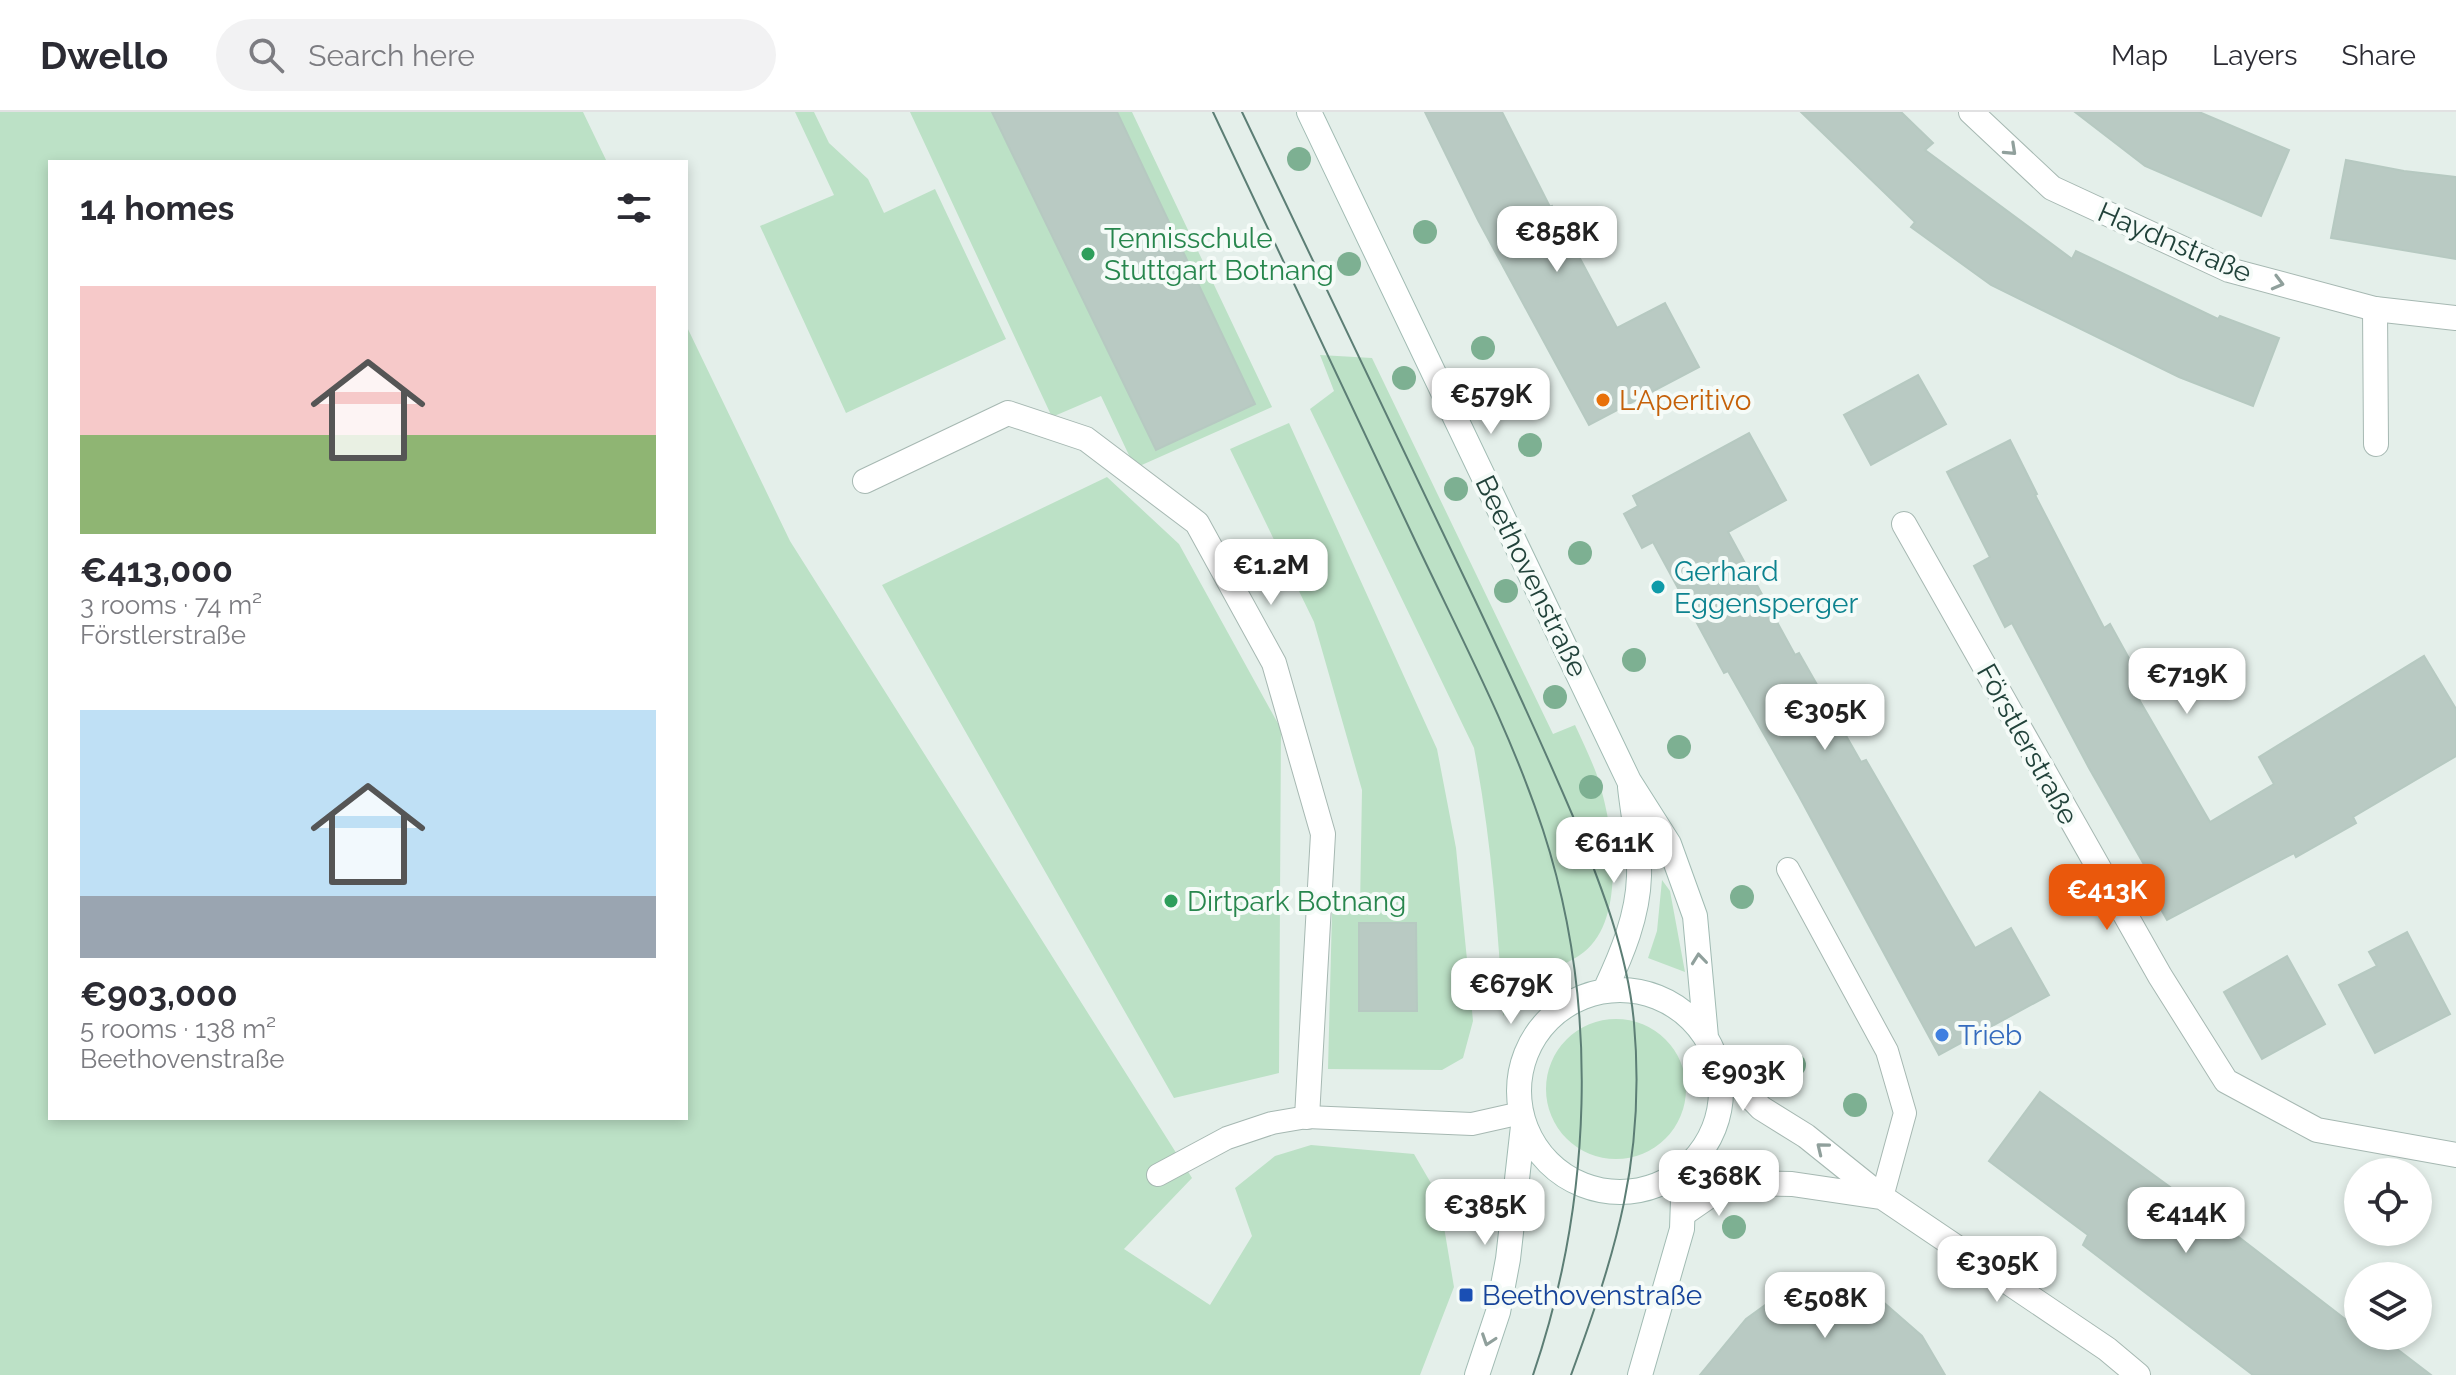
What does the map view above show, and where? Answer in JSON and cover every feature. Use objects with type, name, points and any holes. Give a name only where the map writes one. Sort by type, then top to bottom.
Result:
[{"type":"street","name":"Beethovenstraße","points":[[1309,112],[1629,781],[1669,844],[1695,916],[1706,1037]]},
{"type":"street","name":"Haydnstraße","points":[[1971,112],[2052,188],[2229,270],[2375,309],[2456,318]]},
{"type":"street","points":[[2375,309],[2376,444]]},
{"type":"street","points":[[865,481],[1008,413],[1086,439],[1197,523],[1274,663],[1323,834],[1307,1117]]},
{"type":"street","name":"Förstlerstraße","points":[[1904,524],[2160,976],[2226,1081],[2317,1130],[2456,1155]]},
{"type":"street","name":"Beethovenstraße","points":[[1605,990],[1634,915],[1639,875],[1629,781]]},
{"type":"street","name":"Beethovenstraße","points":[[1477,1375],[1498,1312],[1508,1259],[1522,1120],[1517,1096],[1521,1066],[1532,1038],[1552,1015],[1577,999],[1605,990],[1629,990],[1659,997],[1686,1013],[1706,1037],[1718,1063],[1722,1101],[1711,1136],[1690,1165]]},
{"type":"street","name":"Beethovenstraße","points":[[1718,1063],[1761,1108],[1806,1136],[1882,1197],[2107,1349],[2138,1375]]},
{"type":"street","points":[[1522,1120],[1544,1160],[1576,1184],[1601,1192],[1628,1193],[1661,1184],[1690,1165]]},
{"type":"street","points":[[1690,1165],[1728,1183]]},
{"type":"street","points":[[1640,1375],[1676,1254],[1690,1165]]},
{"type":"street","name":"Beethovenstraße","points":[[1728,1183],[1792,1184],[1882,1197]]},
{"type":"street","points":[[1683,1214],[1728,1183]]},
{"type":"lane","points":[[1788,869],[1887,1051],[1905,1113],[1882,1197]]},
{"type":"lane","points":[[1158,1175],[1227,1138],[1272,1123],[1307,1117],[1472,1124],[1522,1120]]},
{"type":"green space","points":[[0,112],[583,112],[606,160],[48,160],[48,1120],[688,1120],[688,329],[790,541],[1192,1178],[1124,1249],[1210,1305],[1252,1236],[1235,1188],[1275,1156],[1311,1145],[1414,1154],[1439,1197],[1454,1287],[1420,1375],[0,1375]]},
{"type":"green space","points":[[795,112],[814,112],[829,143],[868,179],[884,213],[935,189],[1006,339],[846,413],[760,226],[834,195]]},
{"type":"green space","name":"Tennisschule Stuttgart Botnang","points":[[910,112],[1132,112],[1272,407],[1135,468],[1101,396],[1052,417]]},
{"type":"green space","points":[[1320,355],[1372,358],[1553,734],[1575,725],[1601,789],[1613,865],[1607,915],[1598,936],[1579,956],[1531,983],[1503,1016],[1493,882],[1474,748],[1310,409],[1334,391]]},
{"type":"green space","points":[[1289,423],[1437,749],[1456,848],[1473,1021],[1463,1058],[1442,1070],[1328,1069],[1332,913],[1360,908],[1362,790],[1314,622],[1230,449]]},
{"type":"green space","name":"Dirtpark Botnang","points":[[1107,477],[1179,544],[1281,729],[1279,1073],[1174,1098],[882,585]]},
{"type":"green space","points":[[1662,880],[1670,891],[1685,972],[1648,958],[1657,931]]},
{"type":"green space","points":[[1616,1019],[1643,1024],[1666,1039],[1681,1062],[1686,1089],[1681,1116],[1666,1139],[1643,1154],[1616,1159],[1589,1154],[1566,1139],[1551,1116],[1546,1089],[1551,1062],[1566,1039],[1589,1024]]},
{"type":"building","points":[[992,112],[1117,112],[1255,404],[1156,450]]},
{"type":"building","points":[[1425,112],[1502,112],[1617,328],[1665,303],[1699,367],[1589,425],[1478,220]]},
{"type":"building","points":[[1801,112],[1901,112],[1933,143],[1925,150],[2072,259],[2076,251],[2218,319],[2220,316],[2279,338],[2253,406],[2179,377],[1991,285],[1911,227],[1915,222]]},
{"type":"building","points":[[2075,112],[2199,112],[2289,150],[2261,216],[2145,166]]},
{"type":"building","points":[[2346,160],[2456,177],[2456,259],[2331,238]]},
{"type":"building","points":[[1918,375],[1946,424],[1871,465],[1844,415]]},
{"type":"building","points":[[1749,433],[1786,500],[1728,532],[1795,655],[1799,653],[1861,762],[1866,760],[1975,948],[2011,928],[2049,995],[1939,1055],[1799,796],[1728,671],[1724,673],[1653,542],[1642,548],[1624,514],[1638,506],[1633,496]]},
{"type":"building","points":[[2010,440],[2104,628],[2110,624],[2147,691],[2137,696],[2210,822],[2274,784],[2259,757],[2424,656],[2456,709],[2456,756],[2353,817],[2356,823],[2296,857],[2294,853],[2167,920],[2140,872],[2146,868],[2012,623],[2005,627],[1974,566],[1990,557],[1947,472]]},
{"type":"building","points":[[1359,923],[1416,923],[1417,1011],[1359,1011]]},
{"type":"building","points":[[2407,932],[2450,1014],[2375,1053],[2339,985],[2377,966],[2369,952]]},
{"type":"building","points":[[2287,956],[2325,1024],[2262,1059],[2224,992]]},
{"type":"building","points":[[2040,1092],[2344,1318],[2344,1350],[2398,1350],[2431,1375],[2253,1375],[2083,1245],[2088,1235],[1989,1161]]},
{"type":"building","points":[[1812,1288],[1853,1292],[1883,1302],[1922,1336],[1945,1375],[1700,1375],[1746,1319],[1775,1298]]},
{"type":"tram line","points":[[1213,112],[1499,717],[1543,830],[1561,897],[1574,965],[1582,1103],[1577,1173],[1567,1241],[1553,1309],[1533,1375]]},
{"type":"tram line","points":[[1242,112],[1526,709],[1585,845],[1620,946],[1631,997],[1637,1072],[1631,1161],[1614,1245],[1571,1375]]},
{"type":"place","name":"Tennisschule Stuttgart Botnang","points":[[1088,254]]},
{"type":"place","name":"L'Aperitivo","points":[[1603,400]]},
{"type":"place","name":"Gerhard Eggensperger","points":[[1658,587]]},
{"type":"place","name":"Dirtpark Botnang","points":[[1171,901]]},
{"type":"place","name":"Trieb","points":[[1942,1035]]},
{"type":"place","name":"Beethovenstraße","points":[[1466,1295]]}]
